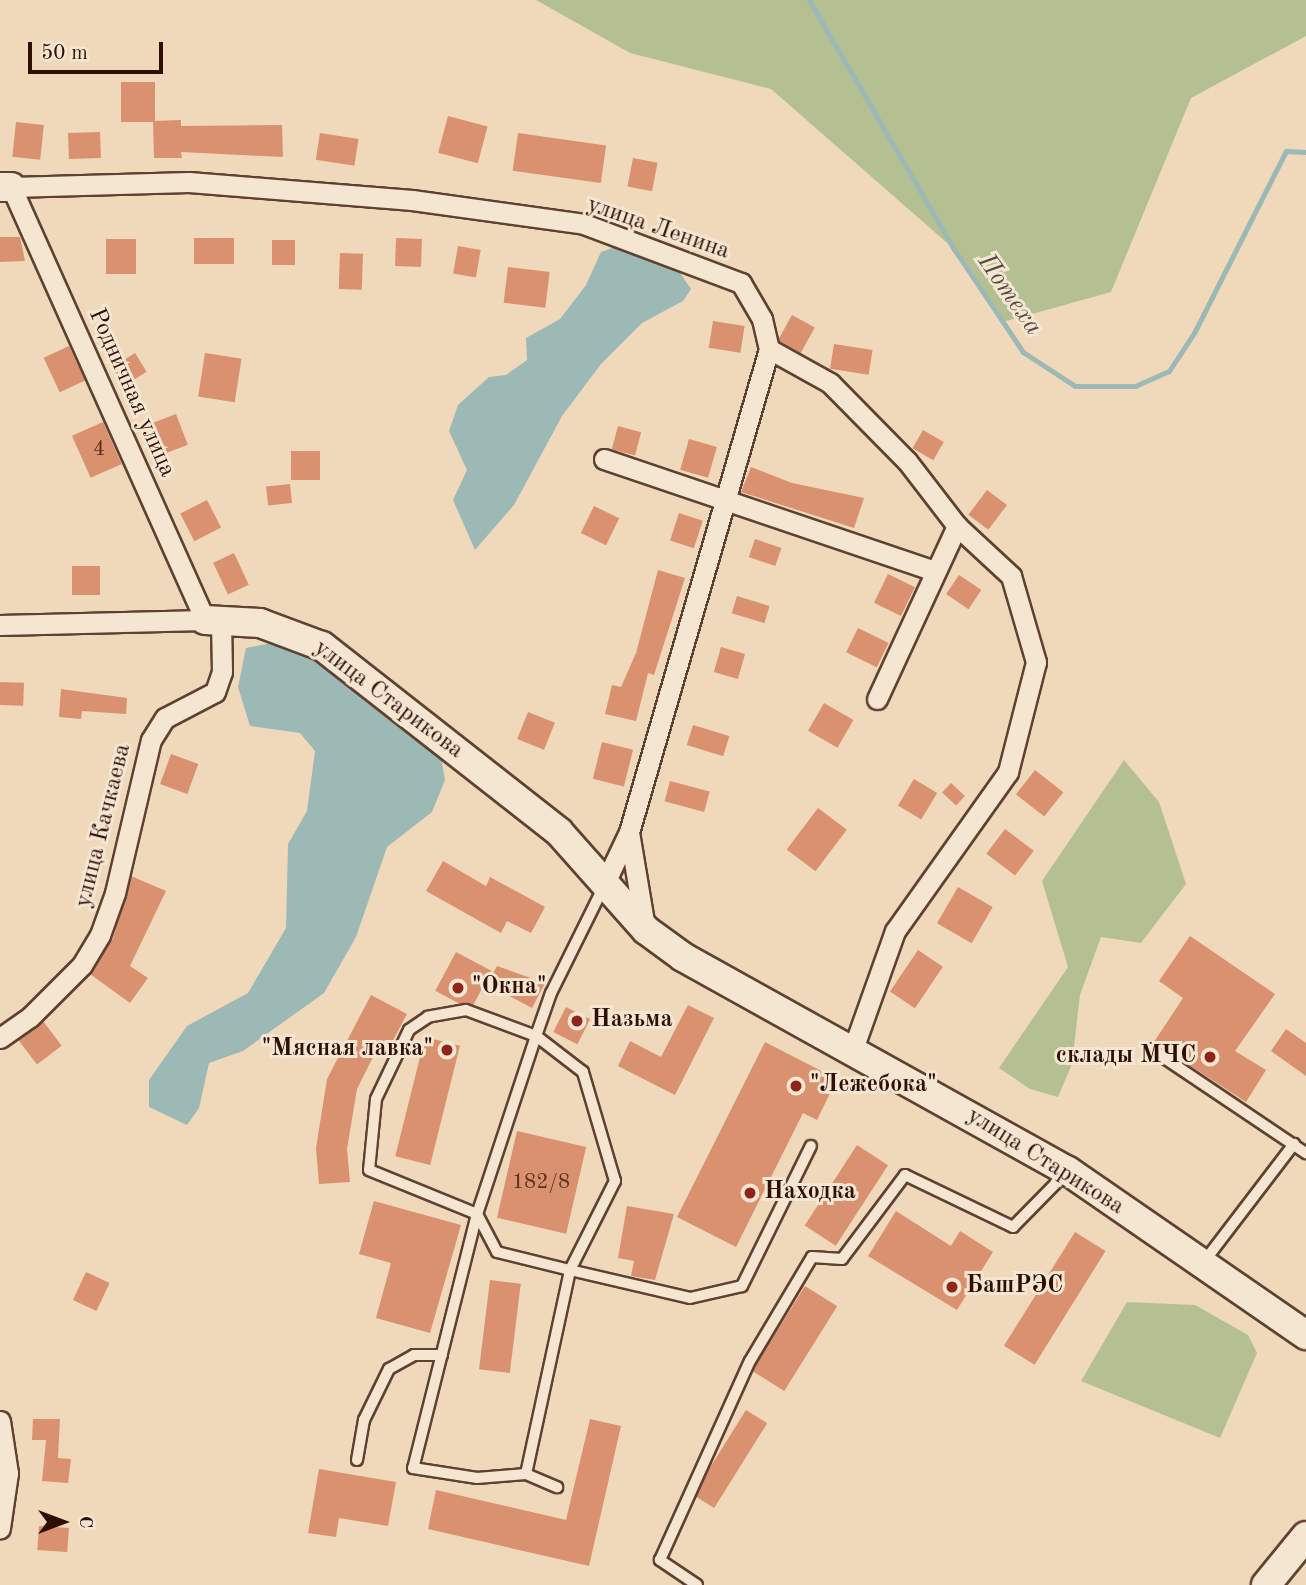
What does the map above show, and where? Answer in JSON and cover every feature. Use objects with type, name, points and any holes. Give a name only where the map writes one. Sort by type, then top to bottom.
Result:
[{"type":"street","name":"улица Ленина","points":[[5,187],[189,182],[412,200],[530,220],[584,225],[741,283],[762,319],[769,349]]},
{"type":"street","name":"Родничная улица","points":[[5,187],[213,620]]},
{"type":"street","points":[[603,887],[629,832],[721,502],[769,349],[830,383],[907,461],[957,526],[1011,576],[1036,662],[1008,772],[895,932],[853,1049]]},
{"type":"street","points":[[604,459],[721,502],[932,570]]},
{"type":"street","points":[[877,699],[932,570],[957,526]]},
{"type":"street","name":"улица Старикова","points":[[0,625],[213,620],[295,632],[322,646],[559,832],[603,887],[646,930],[683,957],[853,1049],[1068,1171],[1306,1335]]},
{"type":"street","name":"улица Качкаева","points":[[0,1038],[30,1017],[82,965],[100,935],[116,894],[151,740],[165,718],[215,692],[222,672],[213,620]]},
{"type":"street","points":[[629,832],[646,930]]},
{"type":"street","points":[[0,1421],[8,1473],[0,1528]]},
{"type":"street","points":[[1266,1585],[1306,1536]]},
{"type":"lane","points":[[557,1487],[526,1474],[477,1478],[413,1468],[477,1214],[551,993],[603,887]]},
{"type":"lane","points":[[526,1474],[570,1270],[615,1181],[583,1072],[537,1036],[466,1010],[428,1017],[409,1030],[376,1099],[369,1170],[477,1214],[497,1252],[570,1270],[690,1298],[742,1286],[811,1146]]},
{"type":"lane","points":[[1151,1049],[1306,1153]]},
{"type":"lane","points":[[1202,1264],[1294,1143]]},
{"type":"lane","points":[[697,1585],[660,1560],[750,1361],[812,1257],[842,1259],[905,1175],[1013,1227],[1068,1171]]},
{"type":"lane","points":[[357,1460],[364,1420],[389,1369],[414,1355],[442,1355]]},
{"type":"green space","points":[[536,0],[1306,0],[1306,36],[1191,98],[1111,292],[1003,322],[954,249],[771,89],[630,53]]},
{"type":"green space","points":[[1124,760],[1159,802],[1186,884],[1141,943],[1101,937],[1080,995],[1072,1064],[1058,1097],[1030,1089],[999,1068],[1068,967],[1042,881]]},
{"type":"green space","points":[[1127,1302],[1195,1305],[1248,1335],[1257,1353],[1220,1438],[1081,1381]]},
{"type":"water","points":[[618,246],[678,270],[691,289],[683,301],[642,323],[601,364],[562,416],[514,505],[475,550],[453,500],[467,470],[449,431],[458,405],[489,377],[506,375],[527,360],[526,338],[560,319],[586,285],[601,252]]},
{"type":"water","points":[[276,642],[308,653],[441,757],[445,780],[432,812],[387,847],[356,937],[324,993],[243,1051],[209,1063],[199,1108],[187,1125],[149,1107],[149,1080],[187,1026],[248,993],[286,928],[288,844],[307,811],[315,751],[300,733],[250,726],[238,687],[246,648]]},
{"type":"building","points":[[121,82],[155,82],[155,122],[121,122]]},
{"type":"building","points":[[448,116],[488,127],[478,163],[438,153]]},
{"type":"building","points":[[181,120],[181,126],[282,125],[283,157],[181,152],[182,158],[154,158],[153,121]]},
{"type":"building","points":[[16,122],[44,125],[40,160],[12,157]]},
{"type":"building","points":[[100,132],[101,158],[69,159],[68,133]]},
{"type":"building","points":[[320,133],[359,139],[354,166],[316,160]]},
{"type":"building","points":[[518,133],[606,145],[601,183],[513,171]]},
{"type":"building","points":[[633,158],[658,163],[652,191],[627,186]]},
{"type":"building","points":[[0,237],[20,237],[25,261],[0,262]]},
{"type":"building","points":[[194,238],[234,238],[234,264],[194,264]]},
{"type":"building","points":[[396,238],[422,239],[421,267],[395,266]]},
{"type":"building","points":[[106,239],[136,239],[136,274],[106,274]]},
{"type":"building","points":[[272,240],[295,240],[295,265],[272,265]]},
{"type":"building","points":[[458,246],[481,250],[476,278],[453,274]]},
{"type":"building","points":[[340,253],[363,254],[362,290],[339,289]]},
{"type":"building","points":[[508,267],[550,272],[545,308],[504,303]]},
{"type":"building","points":[[792,315],[815,328],[801,353],[778,340]]},
{"type":"building","points":[[713,321],[745,326],[740,353],[709,348]]},
{"type":"building","points":[[834,344],[873,350],[869,375],[830,369]]},
{"type":"building","points":[[69,346],[85,380],[60,392],[44,358]]},
{"type":"building","points":[[135,353],[147,372],[124,386],[112,367]]},
{"type":"building","points":[[205,353],[242,359],[235,402],[198,396]]},
{"type":"building","points":[[176,414],[188,445],[160,456],[148,425]]},
{"type":"building","points":[[103,422],[122,464],[91,478],[72,436]]},
{"type":"building","points":[[618,426],[641,432],[635,455],[612,449]]},
{"type":"building","points":[[923,430],[944,442],[933,460],[912,448]]},
{"type":"building","points":[[689,439],[717,447],[708,478],[680,470]]},
{"type":"building","points":[[291,451],[320,451],[320,480],[291,480]]},
{"type":"building","points":[[751,467],[792,483],[864,498],[854,528],[741,492]]},
{"type":"building","points":[[290,484],[292,503],[268,505],[266,487]]},
{"type":"building","points":[[987,490],[1007,505],[988,530],[968,515]]},
{"type":"building","points":[[207,500],[221,528],[194,541],[180,514]]},
{"type":"building","points":[[594,506],[619,518],[606,545],[581,533]]},
{"type":"building","points":[[679,513],[703,521],[694,548],[670,541]]},
{"type":"building","points":[[755,539],[781,548],[775,566],[749,557]]},
{"type":"building","points":[[234,553],[249,585],[228,594],[213,563]]},
{"type":"building","points":[[72,566],[100,566],[100,595],[72,595]]},
{"type":"building","points":[[658,570],[685,578],[654,675],[648,673],[636,721],[605,714],[612,685],[621,687],[636,653]]},
{"type":"building","points":[[888,574],[915,587],[901,616],[874,603]]},
{"type":"building","points":[[959,575],[981,590],[969,609],[946,594]]},
{"type":"building","points":[[737,596],[770,606],[764,623],[732,613]]},
{"type":"building","points":[[858,628],[889,643],[877,667],[846,652]]},
{"type":"building","points":[[721,647],[745,654],[738,679],[714,672]]},
{"type":"building","points":[[0,682],[24,683],[23,706],[0,705]]},
{"type":"building","points":[[61,689],[127,698],[126,714],[82,711],[81,719],[59,717]]},
{"type":"building","points":[[824,703],[853,720],[837,748],[808,731]]},
{"type":"building","points":[[528,712],[555,723],[544,750],[517,739]]},
{"type":"building","points":[[693,725],[729,736],[723,756],[687,745]]},
{"type":"building","points":[[602,742],[633,750],[624,787],[593,779]]},
{"type":"building","points":[[171,754],[198,764],[187,794],[160,784]]},
{"type":"building","points":[[1035,770],[1063,792],[1044,817],[1016,794]]},
{"type":"building","points":[[914,779],[937,793],[921,819],[898,806]]},
{"type":"building","points":[[670,781],[710,792],[704,812],[665,801]]},
{"type":"building","points":[[951,783],[965,796],[956,805],[942,793]]},
{"type":"building","points":[[818,808],[847,830],[815,871],[787,850]]},
{"type":"building","points":[[1005,829],[1034,851],[1015,875],[986,854]]},
{"type":"building","points":[[443,861],[486,886],[490,877],[545,907],[531,933],[507,921],[501,933],[426,891]]},
{"type":"building","points":[[131,876],[166,891],[130,966],[148,978],[130,1003],[90,974],[113,938]]},
{"type":"building","points":[[958,887],[993,907],[972,943],[937,923]]},
{"type":"building","points":[[1190,936],[1275,994],[1235,1051],[1266,1070],[1246,1102],[1154,1042],[1183,998],[1159,981]]},
{"type":"building","points":[[918,950],[943,967],[915,1008],[890,991]]},
{"type":"building","points":[[456,952],[491,971],[471,1010],[435,991]]},
{"type":"building","points":[[497,966],[545,983],[532,1008],[487,984]]},
{"type":"building","points":[[371,995],[407,1014],[388,1050],[379,1045],[357,1089],[347,1149],[350,1182],[319,1184],[316,1148],[327,1079]]},
{"type":"building","points":[[688,1005],[714,1018],[675,1095],[618,1066],[630,1041],[661,1057]]},
{"type":"building","points":[[566,1007],[590,1019],[577,1044],[553,1032]]},
{"type":"building","points":[[43,1021],[62,1046],[37,1064],[18,1040]]},
{"type":"building","points":[[1286,1029],[1306,1043],[1306,1076],[1271,1051]]},
{"type":"building","points":[[425,1037],[460,1046],[430,1165],[395,1156]]},
{"type":"building","points":[[765,1042],[837,1079],[817,1120],[803,1113],[736,1247],[677,1217]]},
{"type":"building","points":[[517,1131],[586,1147],[566,1234],[497,1218]]},
{"type":"building","points":[[857,1145],[888,1165],[836,1246],[805,1226]]},
{"type":"building","points":[[374,1201],[461,1225],[430,1333],[376,1318],[391,1263],[359,1254]]},
{"type":"building","points":[[627,1206],[674,1214],[655,1280],[631,1276],[634,1261],[618,1258]]},
{"type":"building","points":[[896,1211],[951,1246],[960,1231],[993,1252],[957,1310],[868,1256]]},
{"type":"building","points":[[1075,1232],[1106,1251],[1035,1365],[1004,1346]]},
{"type":"building","points":[[86,1272],[110,1283],[96,1311],[73,1300]]},
{"type":"building","points":[[490,1280],[521,1284],[510,1373],[479,1369]]},
{"type":"building","points":[[805,1286],[837,1306],[784,1391],[752,1371]]},
{"type":"building","points":[[746,1410],[767,1423],[714,1508],[693,1495]]},
{"type":"building","points":[[33,1419],[60,1419],[58,1458],[71,1459],[68,1483],[42,1481],[46,1440],[32,1440]]},
{"type":"building","points":[[590,1419],[621,1426],[589,1566],[428,1529],[436,1490],[566,1520]]},
{"type":"building","points":[[319,1469],[396,1482],[388,1526],[339,1518],[336,1537],[308,1533]]},
{"type":"building","points":[[39,1526],[69,1528],[67,1552],[37,1550]]},
{"type":"waterway","name":"Потеха","points":[[809,0],[954,249],[1023,352],[1075,386],[1135,386],[1169,371],[1194,333],[1286,151],[1306,152]]},
{"type":"place","name":"\"Окна\"","points":[[458,988]]},
{"type":"place","name":"Назьма","points":[[577,1021]]},
{"type":"place","name":"\"Мясная лавка\"","points":[[447,1050]]},
{"type":"place","name":"склады МЧС","points":[[1210,1057]]},
{"type":"place","name":"\"Лежебока\"","points":[[796,1086]]},
{"type":"place","name":"Находка","points":[[750,1193]]},
{"type":"place","name":"БашРЭС","points":[[952,1287]]}]
